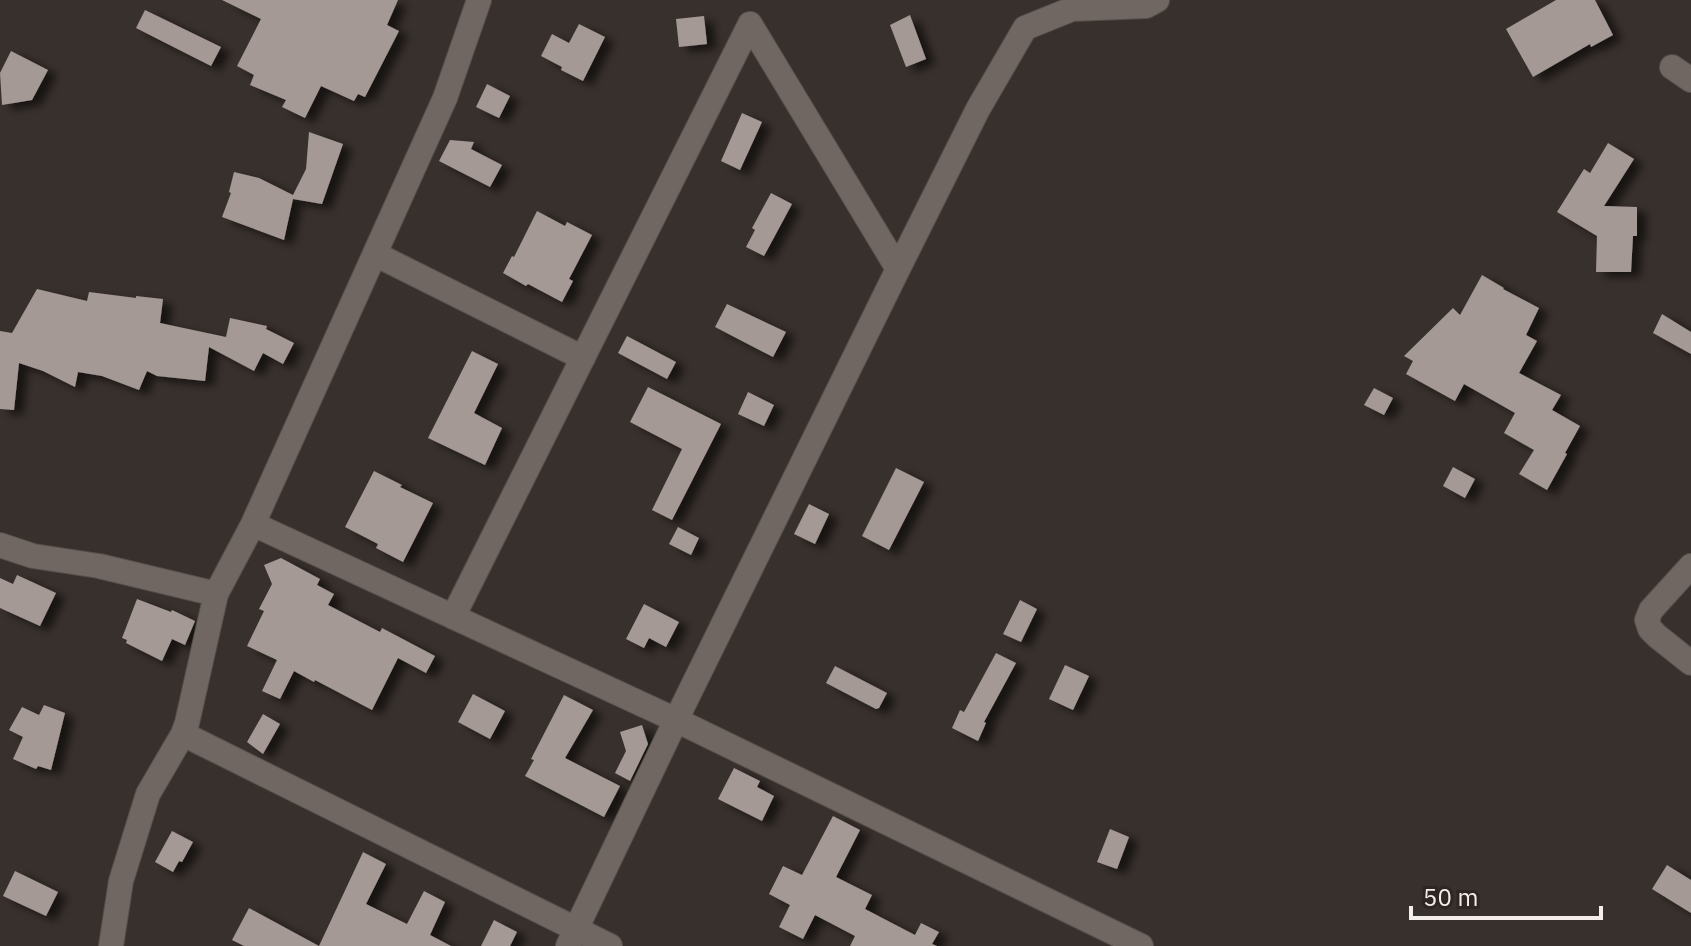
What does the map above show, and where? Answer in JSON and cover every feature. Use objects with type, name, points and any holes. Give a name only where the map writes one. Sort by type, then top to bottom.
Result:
[{"type":"street","points":[[111,946],[121,881],[148,794],[183,734],[216,594],[253,524],[445,98],[479,0]]},
{"type":"street","points":[[572,938],[898,269],[978,109],[1025,28],[1072,9],[1146,6],[1157,0]]},
{"type":"street","points":[[453,617],[750,24],[898,269]]},
{"type":"street","points":[[375,254],[583,358]]},
{"type":"street","points":[[253,524],[676,720],[1141,946]]},
{"type":"street","points":[[0,545],[33,556],[99,566],[216,594]]},
{"type":"street","points":[[1691,566],[1651,610],[1647,620],[1657,636],[1691,663]]},
{"type":"street","points":[[183,734],[572,938],[610,946]]},
{"type":"building","points":[[222,0],[398,0],[387,25],[399,31],[365,97],[358,94],[354,101],[321,86],[305,118],[282,107],[286,100],[250,85],[254,75],[237,66],[261,19]]},
{"type":"building","points":[[1556,0],[1595,0],[1613,35],[1591,47],[1590,44],[1533,77],[1506,29]]},
{"type":"building","points":[[145,10],[221,47],[211,66],[136,28]]},
{"type":"building","points":[[910,15],[926,59],[906,67],[890,25]]},
{"type":"building","points":[[704,16],[707,44],[679,47],[676,19]]},
{"type":"building","points":[[579,24],[605,37],[583,81],[541,56],[552,34],[569,43]]},
{"type":"building","points":[[11,51],[48,70],[32,100],[2,105],[0,73]]},
{"type":"building","points":[[487,84],[510,96],[499,118],[476,107]]},
{"type":"building","points":[[742,113],[762,122],[740,170],[721,161]]},
{"type":"building","points":[[309,132],[343,144],[322,204],[293,199],[284,240],[222,217],[231,193],[234,172],[259,178],[293,195],[306,169]]},
{"type":"building","points":[[450,140],[474,142],[471,149],[502,165],[490,187],[439,161]]},
{"type":"building","points":[[1608,143],[1634,159],[1604,206],[1637,207],[1637,236],[1633,236],[1631,272],[1596,272],[1597,236],[1557,212],[1584,169],[1590,173]]},
{"type":"building","points":[[771,193],[792,204],[764,256],[746,247],[755,230],[752,228]]},
{"type":"building","points":[[537,211],[565,226],[567,222],[592,235],[569,279],[573,281],[562,302],[503,273]]},
{"type":"building","points":[[1482,275],[1539,308],[1526,335],[1537,341],[1519,373],[1561,395],[1552,410],[1580,426],[1547,490],[1519,474],[1534,450],[1504,433],[1515,413],[1464,384],[1455,401],[1406,374],[1413,361],[1404,356],[1453,308],[1460,315]]},
{"type":"building","points":[[37,289],[87,301],[89,292],[163,299],[160,323],[226,337],[230,318],[267,326],[266,329],[294,343],[283,364],[263,353],[254,371],[209,347],[205,381],[157,376],[147,371],[139,390],[102,376],[78,372],[75,387],[19,363],[14,410],[0,409],[0,331],[12,333]]},
{"type":"building","points":[[727,304],[786,332],[773,357],[715,327]]},
{"type":"building","points":[[1662,314],[1691,332],[1691,354],[1653,333]]},
{"type":"building","points":[[627,336],[676,362],[667,379],[618,353]]},
{"type":"building","points":[[472,351],[498,364],[474,413],[502,428],[485,465],[428,438]]},
{"type":"building","points":[[648,387],[721,424],[672,520],[652,510],[682,449],[630,422]]},
{"type":"building","points":[[1374,388],[1393,398],[1384,415],[1364,405]]},
{"type":"building","points":[[748,392],[774,405],[764,426],[738,414]]},
{"type":"building","points":[[1453,467],[1475,479],[1465,498],[1443,486]]},
{"type":"building","points":[[896,468],[924,482],[889,550],[862,536]]},
{"type":"building","points":[[374,471],[433,503],[403,562],[376,548],[378,544],[345,527]]},
{"type":"building","points":[[809,504],[829,514],[815,544],[794,534]]},
{"type":"building","points":[[678,527],[699,538],[691,555],[669,544]]},
{"type":"building","points":[[281,558],[320,579],[317,585],[334,594],[328,605],[380,632],[382,628],[435,656],[426,673],[398,658],[372,710],[294,671],[280,699],[262,691],[277,660],[247,646],[264,611],[259,609],[272,584],[264,565]]},
{"type":"building","points":[[17,575],[56,593],[40,626],[0,608],[0,578],[13,584]]},
{"type":"building","points":[[137,599],[195,621],[185,645],[172,639],[162,661],[122,638]]},
{"type":"building","points":[[1020,600],[1037,609],[1021,642],[1003,634]]},
{"type":"building","points":[[644,604],[679,622],[666,647],[649,638],[644,648],[626,639]]},
{"type":"building","points":[[996,653],[1016,663],[984,722],[978,741],[952,728]]},
{"type":"building","points":[[1065,665],[1089,676],[1073,710],[1049,699]]},
{"type":"building","points":[[835,666],[887,693],[879,708],[826,683]]},
{"type":"building","points":[[473,694],[505,711],[490,739],[458,722]]},
{"type":"building","points":[[564,695],[593,710],[565,758],[620,786],[604,817],[525,776]]},
{"type":"building","points":[[44,705],[65,713],[51,770],[38,766],[36,769],[13,759],[23,737],[9,730],[22,707],[39,715]]},
{"type":"building","points":[[263,714],[280,724],[263,754],[247,742]]},
{"type":"building","points":[[642,725],[648,744],[630,781],[615,773],[626,751],[620,732]]},
{"type":"building","points":[[734,768],[760,781],[757,787],[774,796],[762,821],[718,799]]},
{"type":"building","points":[[833,816],[860,830],[836,877],[872,895],[865,909],[915,935],[921,923],[939,932],[932,944],[937,946],[850,946],[855,936],[815,915],[803,939],[779,927],[790,905],[769,894],[783,866],[802,875]]},
{"type":"building","points":[[1110,829],[1129,837],[1117,869],[1097,862]]},
{"type":"building","points":[[172,831],[193,842],[173,872],[155,862]]},
{"type":"building","points":[[363,852],[386,864],[366,904],[407,924],[424,891],[445,902],[430,935],[451,946],[319,946]]},
{"type":"building","points":[[1667,865],[1691,880],[1691,913],[1652,889]]},
{"type":"building","points":[[15,871],[58,892],[46,916],[3,896]]},
{"type":"building","points":[[249,908],[319,946],[244,946],[232,940]]},
{"type":"building","points":[[494,920],[517,932],[510,946],[481,946]]}]
